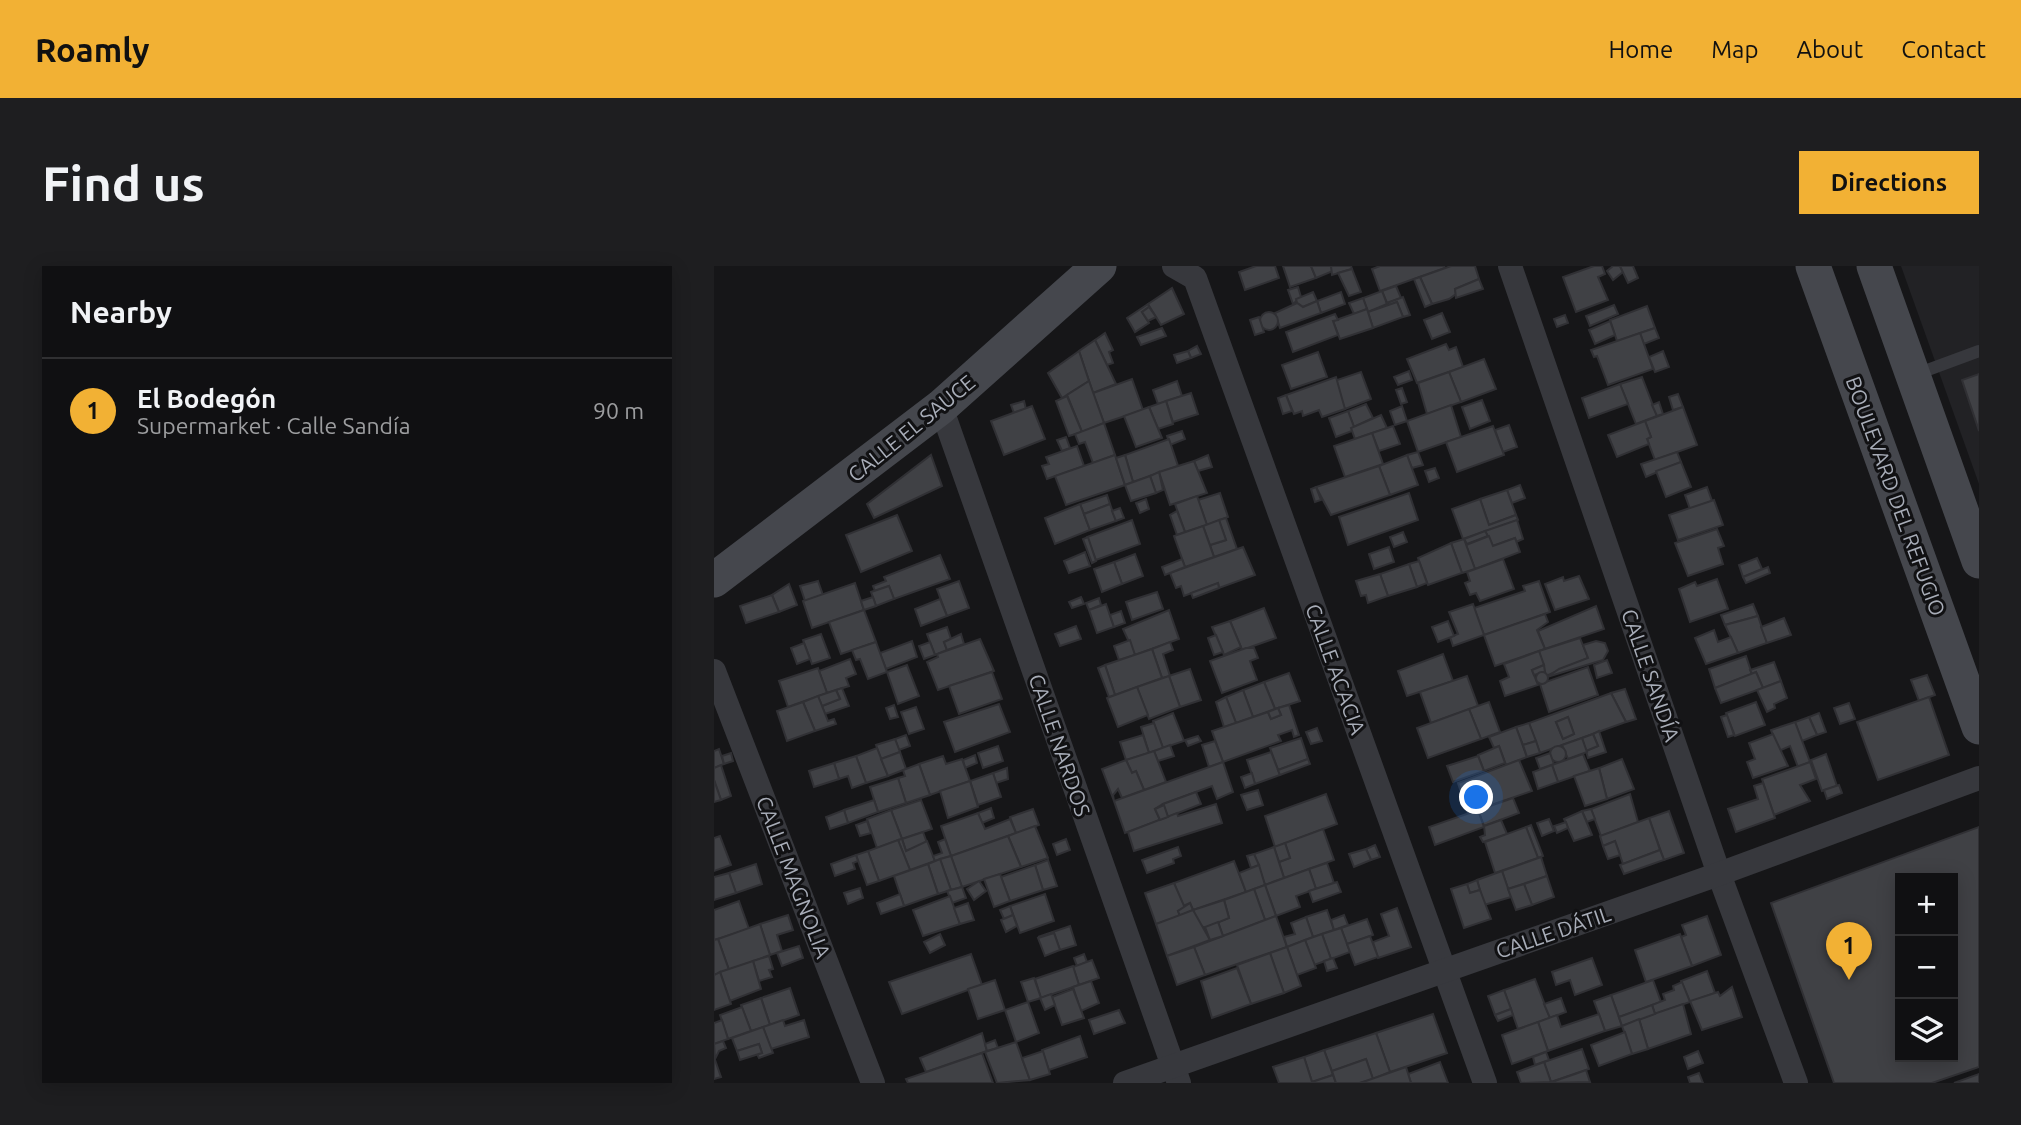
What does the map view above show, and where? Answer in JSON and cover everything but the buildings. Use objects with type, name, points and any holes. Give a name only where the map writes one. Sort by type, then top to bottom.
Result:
[{"type":"street","name":"CALLE EL SAUCE","points":[[714,580],[941,407],[1099,266]]},
{"type":"street","name":"CALLE ACACIA","points":[[1174,266],[1195,278],[1485,1083]]},
{"type":"street","name":"CALLE SANDÍA","points":[[1510,266],[1719,874],[1796,1083]]},
{"type":"street","name":"BOULEVARD DEL REFUGIO","points":[[1813,266],[1979,727]]},
{"type":"street","points":[[1874,266],[1979,561]]},
{"type":"street","name":"CALLE NARDOS","points":[[941,407],[1176,1075]]},
{"type":"street","name":"CALLE MAGNOLIA","points":[[714,671],[873,1083]]},
{"type":"street","name":"CALLE DÁTIL","points":[[1125,1083],[1176,1075],[1445,970],[1719,874],[1979,778]]},
{"type":"lane","points":[[1913,376],[1979,351]]},
{"type":"shaded area","points":[[1901,266],[1979,266],[1979,484]]},
{"type":"place","name":"El Bodegón","points":[[1849,980]]}]
